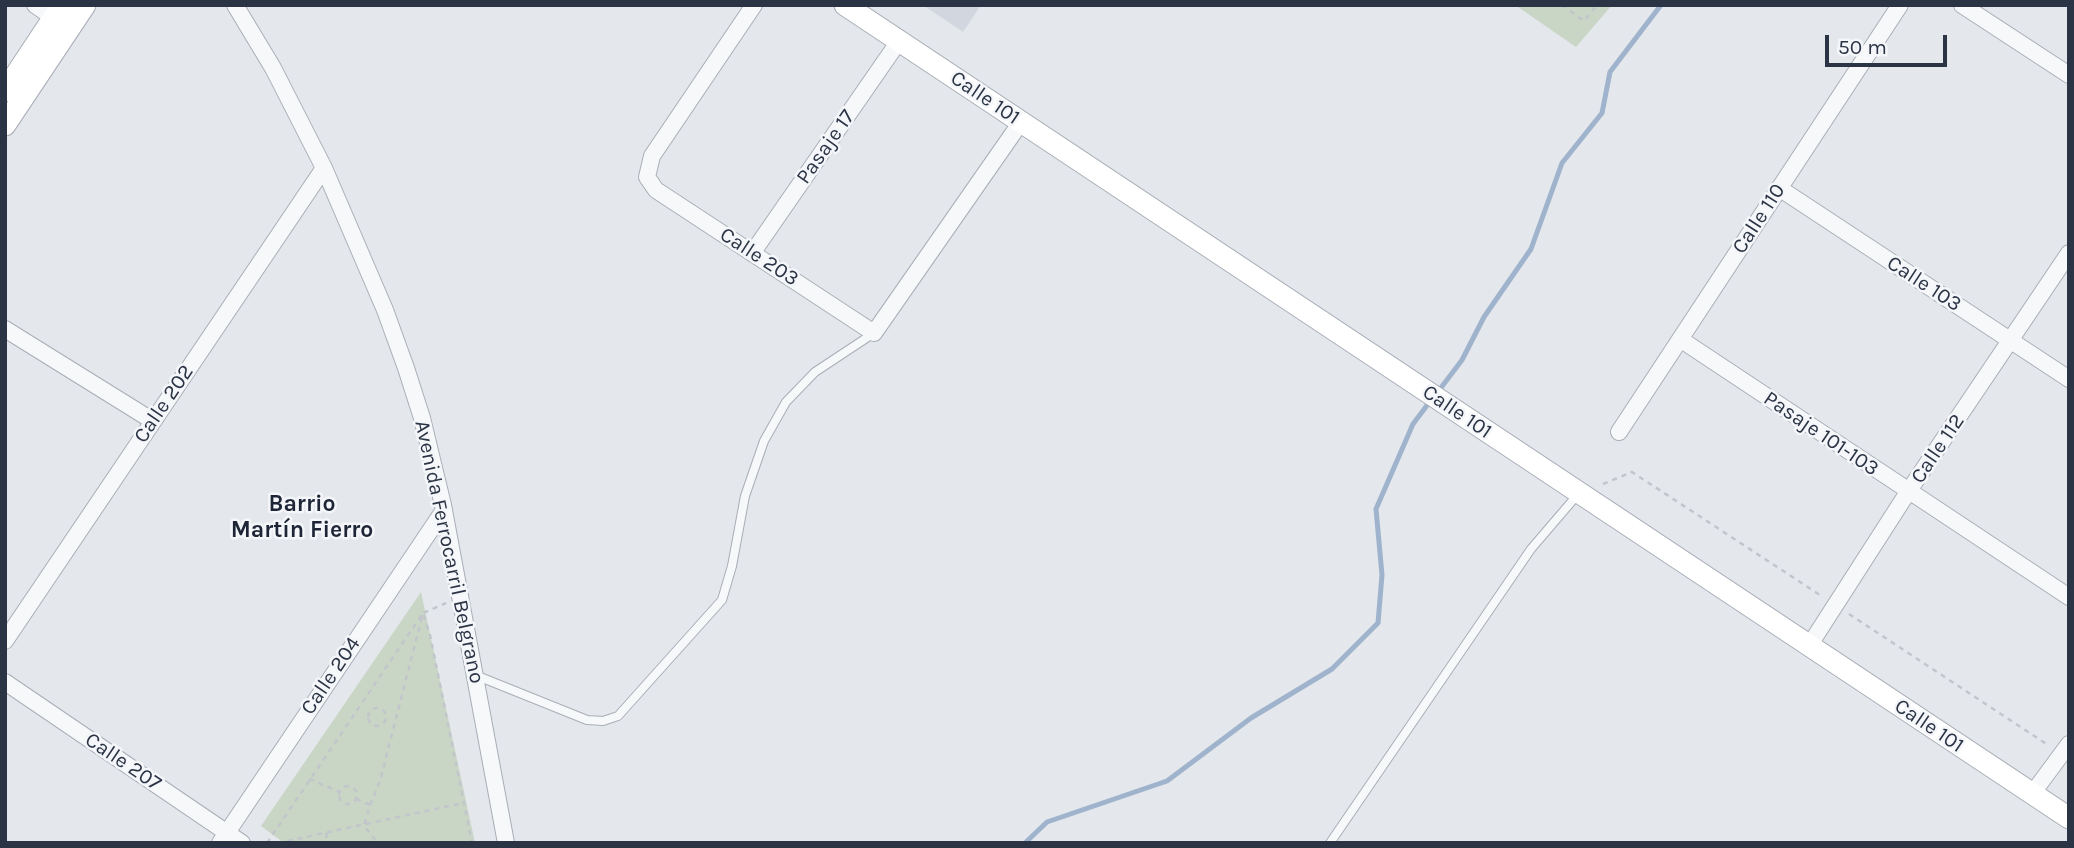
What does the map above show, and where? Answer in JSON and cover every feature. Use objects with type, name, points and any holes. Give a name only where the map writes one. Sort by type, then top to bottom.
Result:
[{"type":"street","points":[[35,5],[62,17]]},
{"type":"street","points":[[5,90],[62,17],[85,5]]},
{"type":"street","name":"Avenida Ferrocarril Belgrano","points":[[235,5],[273,68],[324,168],[385,310],[406,368],[422,418],[444,510],[506,843]]},
{"type":"street","name":"Calle 203","points":[[754,5],[652,156],[647,177],[656,190],[874,333]]},
{"type":"street","name":"Calle 101","points":[[845,5],[2069,818]]},
{"type":"street","name":"Calle 110","points":[[1619,432],[1900,5]]},
{"type":"street","points":[[1962,5],[2069,75]]},
{"type":"street","points":[[5,125],[62,17]]},
{"type":"street","name":"Pasaje 17","points":[[753,253],[899,41]]},
{"type":"street","points":[[874,333],[1021,122]]},
{"type":"street","name":"Calle 202","points":[[5,641],[324,168]]},
{"type":"street","name":"Calle 103","points":[[1779,188],[2069,379]]},
{"type":"street","name":"Calle 112","points":[[1809,646],[1908,492],[2069,253]]},
{"type":"street","points":[[5,329],[153,421]]},
{"type":"street","name":"Pasaje 101-103","points":[[1680,340],[2069,597]]},
{"type":"street","name":"Calle 204","points":[[223,838],[444,510]]},
{"type":"street","name":"Calle 207","points":[[5,682],[223,838],[242,843]]},
{"type":"street","points":[[2032,794],[2069,744]]},
{"type":"lane","points":[[475,675],[587,720],[603,721],[618,716],[722,600],[733,566],[745,496],[764,442],[786,402],[815,372],[874,333]]},
{"type":"lane","points":[[1330,843],[1531,548],[1579,493]]},
{"type":"path","points":[[1562,5],[1584,21],[1597,5]]},
{"type":"path","points":[[267,843],[423,613],[460,597]]},
{"type":"path","points":[[364,826],[380,781],[423,613]]},
{"type":"path","points":[[423,613],[472,843]]},
{"type":"path","points":[[358,707],[369,712]]},
{"type":"path","points":[[373,708],[379,708],[386,713],[386,720],[379,726],[373,725],[368,718],[369,712],[373,708]]},
{"type":"path","points":[[386,720],[394,723]]},
{"type":"path","points":[[309,779],[340,793]]},
{"type":"path","points":[[351,787],[356,790],[356,799],[349,804],[344,803],[340,793],[343,788],[351,787]]},
{"type":"path","points":[[356,799],[370,805]]},
{"type":"path","points":[[278,843],[464,803]]},
{"type":"path","points":[[364,826],[378,843]]},
{"type":"path","points":[[326,833],[328,843]]},
{"type":"shaded area","points":[[923,5],[981,5],[963,32]]},
{"type":"green space","points":[[1515,5],[1612,5],[1576,47]]},
{"type":"green space","points":[[421,592],[475,843],[284,843],[261,826]]},
{"type":"waterway","points":[[1437,393],[1462,360],[1484,317],[1531,249],[1562,163],[1602,113],[1610,72],[1661,5]]},
{"type":"waterway","points":[[1025,843],[1047,822],[1167,781],[1251,718],[1332,669],[1378,623],[1382,575],[1376,509],[1413,424],[1431,400]]},
{"type":"district","name":"Barrio Martín Fierro","points":[[302,517]]}]
